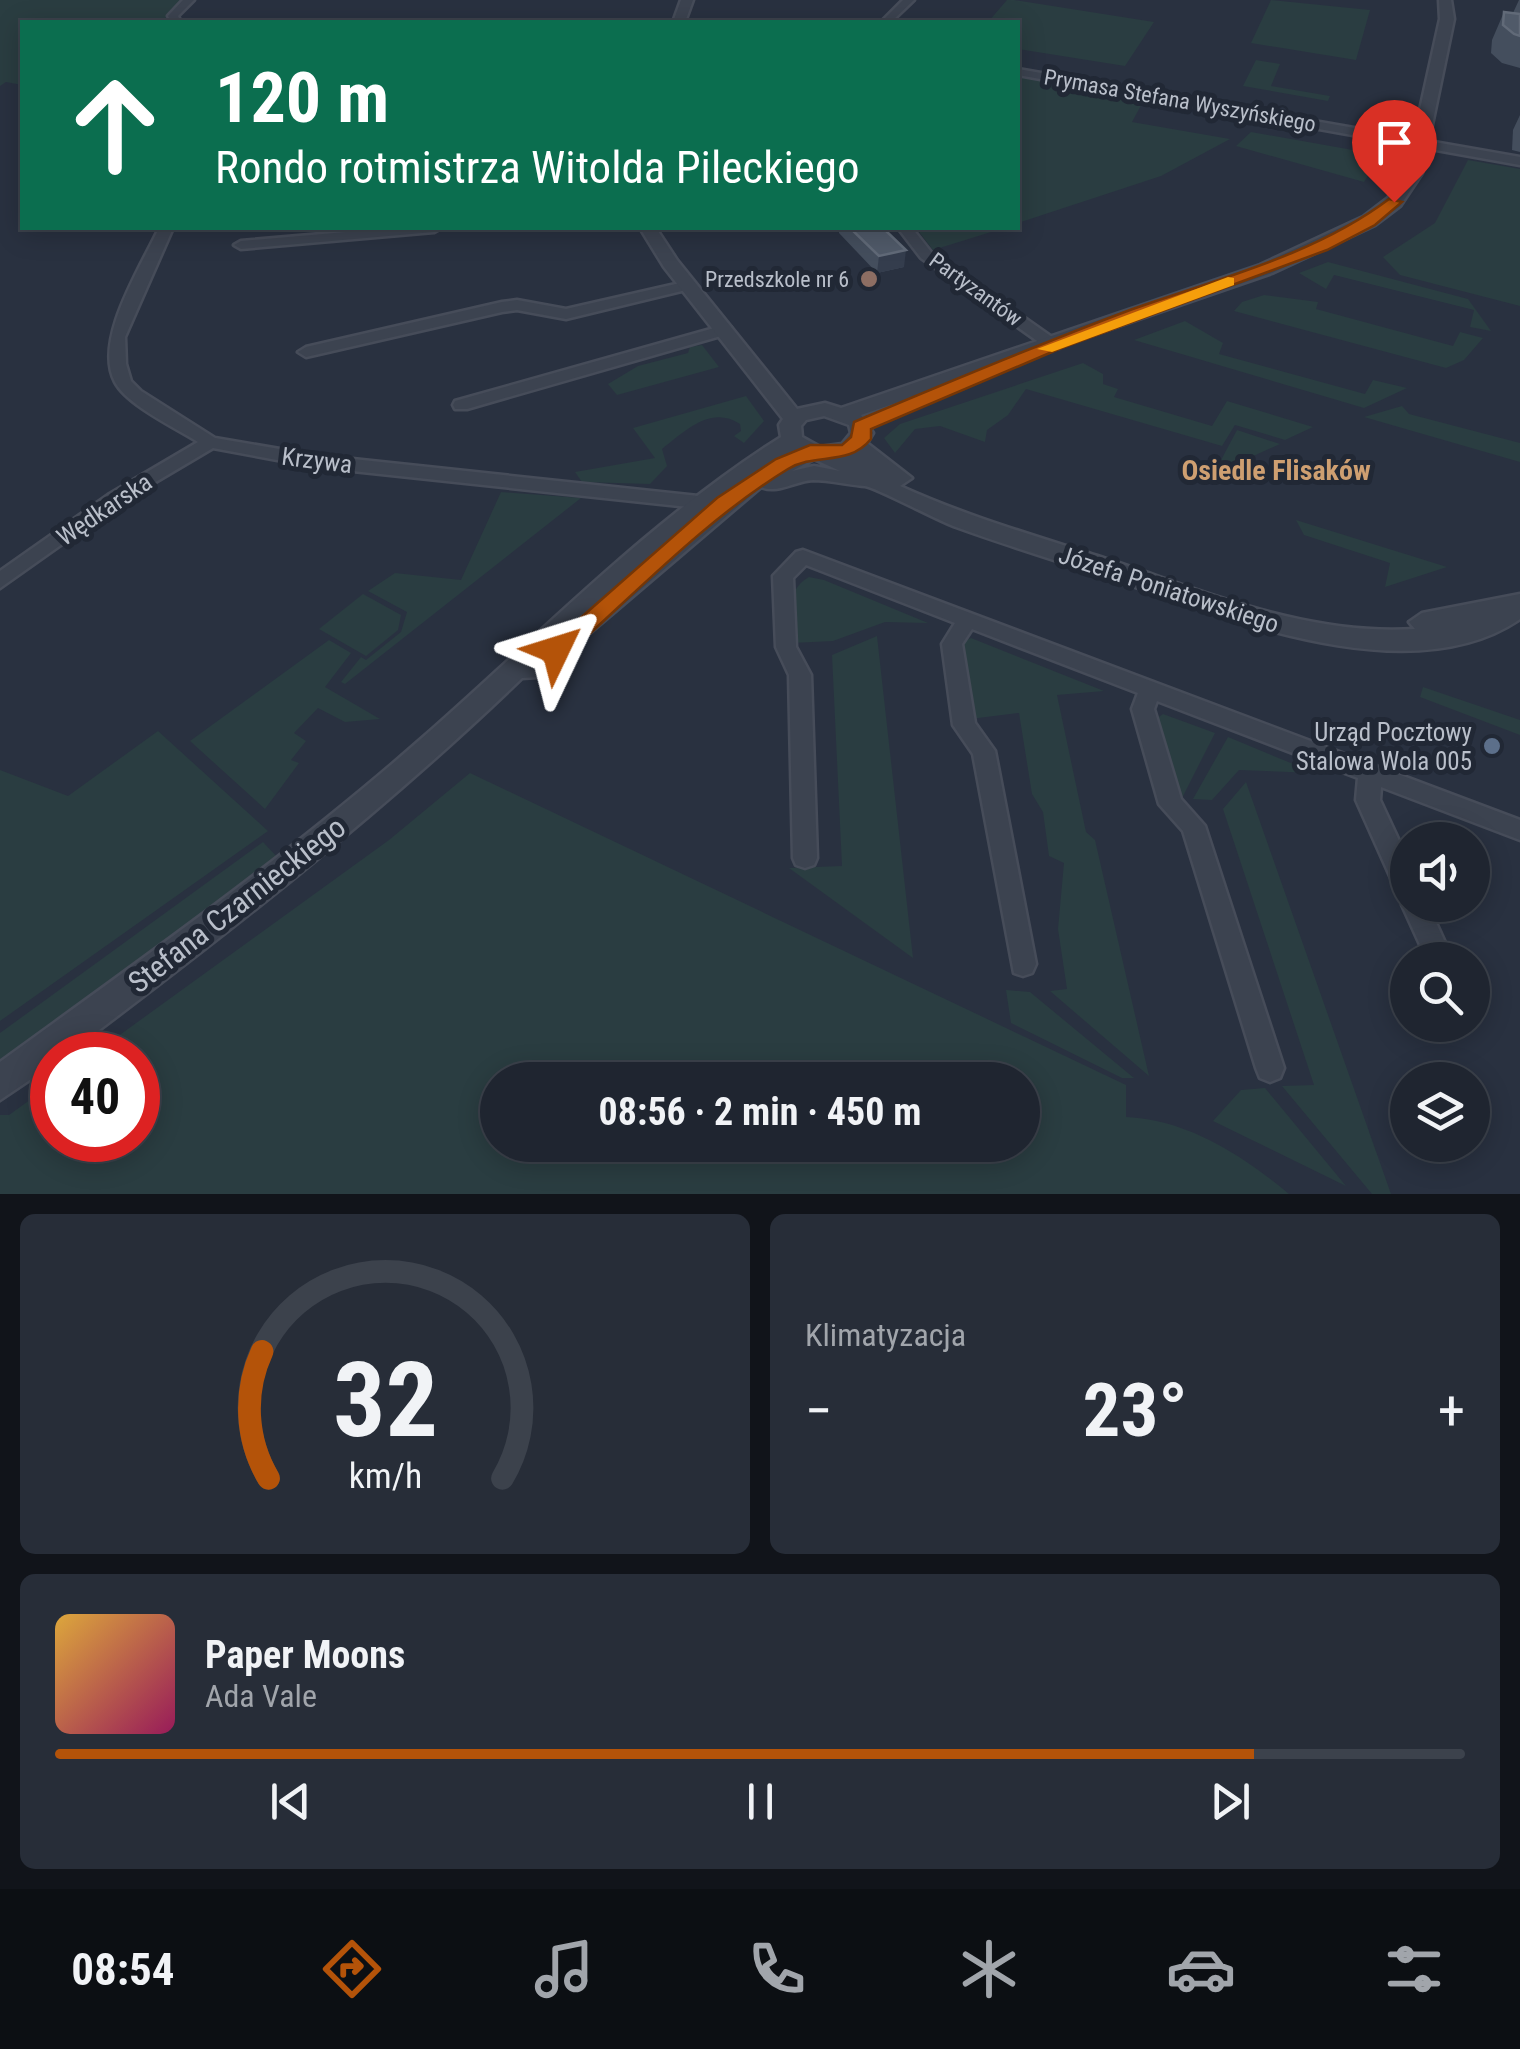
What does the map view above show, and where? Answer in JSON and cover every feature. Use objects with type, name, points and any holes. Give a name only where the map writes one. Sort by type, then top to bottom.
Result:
[{"type":"street","points":[[175,20],[173,16],[189,0]]},
{"type":"street","points":[[888,20],[909,0]]},
{"type":"street","points":[[808,435],[854,428],[1053,345],[1266,269],[1345,235],[1394,202],[1414,173],[1422,144],[1447,18],[1445,0]]},
{"type":"street","points":[[1447,18],[1460,0]]},
{"type":"street","name":"Prymasa Stefana Wyszyńskiego","points":[[1020,72],[1520,161]]},
{"type":"street","name":"Krzywa","points":[[165,230],[116,338],[118,364],[123,382],[135,394],[210,442],[315,461],[725,503]]},
{"type":"street","points":[[240,246],[412,230]]},
{"type":"street","points":[[649,230],[688,285],[808,435]]},
{"type":"street","name":"Partyzantów","points":[[907,230],[926,255],[1053,345]]},
{"type":"street","points":[[306,352],[502,307],[517,305],[566,314],[688,285]]},
{"type":"street","points":[[461,404],[725,330]]},
{"type":"street","points":[[808,435],[854,428]]},
{"type":"street","name":"Józefa Poniatowskiego","points":[[854,428],[894,474],[949,498],[1100,554],[1274,609],[1337,622],[1390,624],[1452,618],[1520,604]]},
{"type":"street","name":"Józefa Poniatowskiego","points":[[808,435],[880,484],[984,528],[1215,608],[1331,636],[1393,640],[1468,633],[1504,620],[1520,604]]},
{"type":"street","name":"Stefana Czarnieckiego","points":[[0,1083],[234,913],[330,836],[696,502],[808,435]]},
{"type":"street","name":"Stefana Czarnieckiego","points":[[464,717],[556,650],[808,435]]},
{"type":"street","name":"Wędkarska","points":[[0,581],[114,499],[210,442]]},
{"type":"street","points":[[725,503],[798,474],[830,474],[880,484]]},
{"type":"street","points":[[806,858],[800,675],[786,648],[783,576],[794,562],[814,558],[1520,830]]},
{"type":"street","points":[[968,618],[952,644],[964,725],[984,752],[1023,964]]},
{"type":"street","points":[[1150,690],[1143,708],[1170,804],[1193,826],[1270,1068]]},
{"type":"street","points":[[1370,774],[1368,800],[1390,848]]},
{"type":"green space","points":[[0,0],[189,0],[173,16],[175,20],[20,20],[20,85],[6,82],[0,86]]},
{"type":"green space","points":[[1007,0],[1014,0],[1154,22],[1125,66],[1020,49],[1020,20],[990,20]]},
{"type":"green space","points":[[1271,0],[1370,10],[1356,60],[1251,43]]},
{"type":"green space","points":[[1256,60],[1280,64],[1271,86],[1330,96],[1328,101],[1243,86]]},
{"type":"green space","points":[[1020,75],[1145,98],[1132,122],[1230,139],[1161,176],[1020,222]]},
{"type":"green space","points":[[1251,132],[1381,155],[1364,182],[1236,146]]},
{"type":"green space","points":[[1468,160],[1520,169],[1520,306],[1400,275],[1383,257],[1435,223]]},
{"type":"green space","points":[[918,230],[998,230],[933,250]]},
{"type":"green space","points":[[1328,262],[1468,299],[1491,331],[1470,327],[1474,310],[1334,275],[1326,289],[1299,273]]},
{"type":"green space","points":[[1264,295],[1318,302],[1316,309],[1453,346],[1460,332],[1483,338],[1464,360],[1446,368],[1234,311],[1242,302]]},
{"type":"green space","points":[[1185,321],[1223,343],[1219,354],[1365,394],[1373,380],[1407,388],[1364,408],[1134,340]]},
{"type":"green space","points":[[702,345],[719,367],[617,395],[608,384],[638,366],[688,353],[690,347]]},
{"type":"green space","points":[[1083,363],[1103,374],[1103,384],[1118,389],[1114,397],[1212,426],[1227,401],[1313,427],[1285,440],[1235,425],[1222,446],[1026,389],[1008,415],[987,430],[985,442],[940,426],[915,429],[895,453],[884,438],[900,424]]},
{"type":"green space","points":[[746,396],[764,421],[744,443],[734,436],[741,431],[740,424],[719,417],[689,428],[662,449],[667,466],[650,484],[582,482],[575,472],[655,458],[633,428]]},
{"type":"green space","points":[[1402,406],[1409,414],[1520,443],[1520,462],[1364,417]]},
{"type":"green space","points":[[1237,430],[1280,444],[1227,468],[1220,462]]},
{"type":"green space","points":[[501,492],[581,498],[345,684],[341,682],[361,657],[366,660],[401,632],[407,612],[368,591],[395,573],[461,580]]},
{"type":"green space","points":[[1296,520],[1447,567],[1385,587],[1390,563],[1304,535]]},
{"type":"green space","points":[[809,577],[928,623],[885,622],[833,641],[792,643],[792,597]]},
{"type":"green space","points":[[363,594],[401,615],[398,630],[366,656],[319,629]]},
{"type":"green space","points":[[877,636],[913,958],[789,868],[842,866],[832,655]]},
{"type":"green space","points":[[971,638],[1104,691],[1057,695],[1086,832],[1095,840],[1149,1076],[1050,991],[1067,989],[1058,929],[1064,863],[1049,856],[1043,812],[1032,794],[1019,713],[970,719],[958,644]]},
{"type":"green space","points":[[329,640],[351,653],[325,687],[380,719],[345,722],[318,708],[294,733],[306,741],[291,760],[299,763],[265,809],[190,741]]},
{"type":"green space","points":[[1423,687],[1520,720],[1520,735],[1420,697]]},
{"type":"green space","points":[[1163,714],[1215,733],[1181,800],[1156,719]]},
{"type":"green space","points":[[158,731],[268,831],[0,1021],[0,770],[68,796]]},
{"type":"green space","points":[[1228,737],[1315,773],[1239,770],[1212,800],[1193,799]]},
{"type":"green space","points":[[470,773],[1126,1085],[1126,1117],[1192,1132],[1233,1153],[1289,1194],[0,1194],[0,1115],[9,1115],[30,1100],[30,1162],[160,1162],[160,1032],[124,1032],[389,840]]},
{"type":"green space","points":[[1246,782],[1391,1194],[1372,1194],[1282,1086],[1314,1085],[1223,809]]},
{"type":"green space","points":[[263,842],[279,859],[45,1032],[30,1032],[30,1043],[0,1065],[0,1033]]},
{"type":"green space","points":[[1006,990],[1030,992],[1134,1078],[1122,1078],[1011,1023]]},
{"type":"green space","points":[[1265,1088],[1346,1186],[1213,1121],[1241,1090]]},
{"type":"building","points":[[1504,12],[1520,14],[1520,36],[1503,25]]},
{"type":"building","points":[[852,230],[885,230],[906,250],[879,256]]},
{"type":"slow traffic","points":[[1046,349],[1228,282]]},
{"type":"place","name":"Przedszkole nr 6","points":[[869,279]]},
{"type":"place","name":"Urząd Pocztowy Stalowa Wola 005","points":[[1492,746]]},
{"type":"district","name":"Osiedle Flisaków","points":[[1276,470]]},
{"type":"route","points":[[556,650],[725,503],[783,463],[810,452],[830,454],[849,450],[861,439],[861,426],[1004,369],[1053,345],[1321,246],[1369,222],[1394,202]]}]
